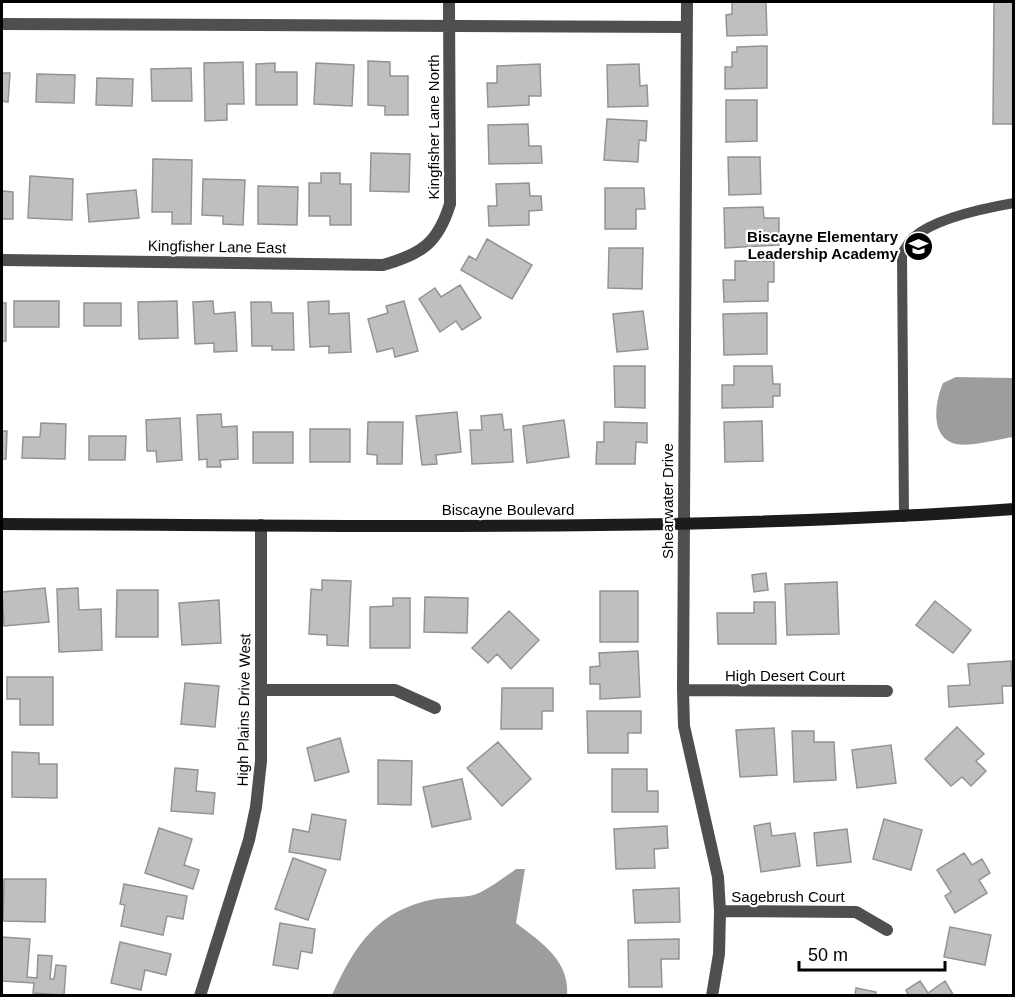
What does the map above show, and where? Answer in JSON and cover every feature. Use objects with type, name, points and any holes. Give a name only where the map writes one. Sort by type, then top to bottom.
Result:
[{"type":"street","name":"Kingfisher Lane North","points":[[427,246],[442,227],[450,204],[449,2]]},
{"type":"street","name":"Shearwater Drive","points":[[687,2],[682,690],[684,726],[696,784],[710,834],[720,911],[718,954],[712,996]]},
{"type":"street","points":[[2,24],[687,27]]},
{"type":"street","name":"Kingfisher Lane East","points":[[2,260],[383,265],[407,258],[427,246]]},
{"type":"street","name":"Biscayne Boulevard","points":[[2,524],[683,525],[904,517],[1014,509]]},
{"type":"street","name":"High Plains Drive West","points":[[200,996],[249,840],[256,807],[261,761],[261,525]]},
{"type":"street","points":[[261,690],[395,690],[435,708]]},
{"type":"street","name":"High Desert Court","points":[[682,690],[887,691]]},
{"type":"street","name":"Sagebrush Court","points":[[720,911],[856,912],[887,930]]},
{"type":"lane","points":[[904,517],[902,253],[914,237],[932,227],[970,213],[1014,203]]},
{"type":"shaded area","points":[[956,377],[1013,378],[1013,437],[962,445],[947,440],[941,434],[936,418],[938,399],[943,383]]},
{"type":"shaded area","points":[[516,869],[525,869],[516,923],[544,945],[559,962],[567,983],[567,995],[332,995],[359,946],[383,921],[415,904],[476,894]]},
{"type":"building","points":[[732,2],[766,2],[767,35],[727,36],[726,15],[732,14]]},
{"type":"building","points":[[994,2],[1014,2],[1014,124],[993,124]]},
{"type":"building","points":[[767,46],[767,88],[725,89],[725,67],[732,67],[732,52],[737,52],[737,47]]},
{"type":"building","points":[[368,61],[390,62],[390,76],[408,76],[408,115],[385,115],[385,106],[368,105]]},
{"type":"building","points":[[243,62],[244,104],[227,104],[227,120],[205,121],[204,63]]},
{"type":"building","points":[[275,63],[275,72],[297,72],[297,105],[256,105],[256,64]]},
{"type":"building","points":[[316,63],[354,65],[352,106],[314,104]]},
{"type":"building","points":[[540,64],[541,96],[529,96],[529,105],[488,107],[487,83],[497,83],[497,66]]},
{"type":"building","points":[[639,64],[640,86],[647,85],[648,106],[608,107],[607,65]]},
{"type":"building","points":[[191,68],[192,101],[152,101],[151,69]]},
{"type":"building","points":[[2,73],[10,73],[8,102],[2,101]]},
{"type":"building","points":[[37,74],[75,75],[74,103],[36,102]]},
{"type":"building","points":[[97,78],[133,79],[132,106],[96,105]]},
{"type":"building","points":[[726,100],[757,100],[757,141],[726,142]]},
{"type":"building","points":[[607,119],[647,121],[646,141],[639,140],[638,162],[604,160]]},
{"type":"building","points":[[528,124],[529,146],[541,146],[542,163],[489,164],[488,125]]},
{"type":"building","points":[[371,153],[410,154],[409,192],[370,191]]},
{"type":"building","points":[[728,157],[760,157],[761,194],[729,195]]},
{"type":"building","points":[[153,159],[192,160],[191,224],[172,224],[172,212],[152,212]]},
{"type":"building","points":[[321,173],[340,173],[340,184],[351,184],[351,225],[330,225],[330,216],[309,216],[309,183],[321,183]]},
{"type":"building","points":[[30,176],[73,179],[72,220],[28,218]]},
{"type":"building","points":[[203,179],[245,180],[243,225],[223,224],[223,216],[202,215]]},
{"type":"building","points":[[529,183],[530,196],[541,196],[542,210],[529,211],[529,225],[489,226],[488,206],[497,206],[496,184]]},
{"type":"building","points":[[258,186],[298,187],[297,225],[258,224]]},
{"type":"building","points":[[605,188],[644,188],[645,209],[636,209],[636,229],[605,229]]},
{"type":"building","points":[[136,190],[139,218],[89,222],[87,194]]},
{"type":"building","points":[[2,191],[13,192],[13,219],[2,219]]},
{"type":"building","points":[[763,207],[764,218],[779,218],[779,245],[725,248],[724,208]]},
{"type":"building","points":[[487,239],[532,265],[512,299],[461,270],[469,256],[476,260]]},
{"type":"building","points":[[609,248],[643,248],[642,289],[608,288]]},
{"type":"building","points":[[735,261],[774,261],[774,282],[768,282],[768,301],[724,302],[723,280],[735,280]]},
{"type":"building","points":[[460,285],[481,318],[462,330],[456,321],[440,332],[419,299],[435,288],[441,297]]},
{"type":"building","points":[[14,301],[59,301],[59,327],[14,327]]},
{"type":"building","points":[[177,301],[178,338],[139,339],[138,302]]},
{"type":"building","points":[[213,301],[214,314],[235,312],[237,351],[214,352],[214,343],[195,344],[193,302]]},
{"type":"building","points":[[329,301],[329,314],[349,313],[351,352],[329,353],[329,346],[310,347],[308,302]]},
{"type":"building","points":[[404,301],[418,351],[395,357],[393,348],[377,352],[368,319],[388,313],[386,306]]},
{"type":"building","points":[[251,302],[271,302],[272,313],[293,313],[294,350],[272,350],[272,346],[252,346]]},
{"type":"building","points":[[2,303],[6,303],[6,341],[2,341]]},
{"type":"building","points":[[84,303],[121,303],[121,326],[84,326]]},
{"type":"building","points":[[643,311],[648,349],[617,352],[613,314]]},
{"type":"building","points":[[767,313],[767,354],[724,355],[723,314]]},
{"type":"building","points":[[614,366],[645,366],[645,408],[615,407]]},
{"type":"building","points":[[734,366],[772,366],[773,384],[780,384],[780,396],[773,396],[773,407],[722,408],[722,385],[734,385]]},
{"type":"building","points":[[457,412],[461,452],[436,455],[437,464],[422,465],[416,416]]},
{"type":"building","points":[[221,414],[222,427],[237,426],[238,459],[220,460],[221,467],[207,467],[207,459],[199,460],[197,415]]},
{"type":"building","points":[[502,414],[504,430],[511,429],[513,462],[472,464],[470,430],[482,430],[481,416]]},
{"type":"building","points":[[180,418],[182,460],[157,462],[156,451],[147,451],[146,420]]},
{"type":"building","points":[[564,420],[569,457],[527,463],[523,426]]},
{"type":"building","points":[[762,421],[763,461],[725,462],[724,422]]},
{"type":"building","points":[[368,422],[403,422],[402,464],[377,464],[377,455],[367,454]]},
{"type":"building","points":[[604,422],[647,423],[647,443],[636,442],[635,464],[596,464],[597,442],[604,442]]},
{"type":"building","points":[[41,423],[66,424],[65,459],[22,458],[23,437],[40,437]]},
{"type":"building","points":[[310,429],[350,429],[350,462],[310,462]]},
{"type":"building","points":[[2,431],[7,431],[6,459],[2,459]]},
{"type":"building","points":[[253,432],[293,432],[293,463],[253,463]]},
{"type":"building","points":[[89,436],[126,436],[125,460],[89,460]]},
{"type":"building","points":[[766,573],[768,590],[754,592],[752,575]]},
{"type":"building","points":[[322,580],[351,581],[348,646],[327,645],[327,635],[309,634],[311,589],[322,590]]},
{"type":"building","points":[[837,582],[839,634],[787,635],[785,584]]},
{"type":"building","points":[[45,588],[49,622],[4,626],[2,592]]},
{"type":"building","points":[[78,588],[79,610],[101,609],[102,650],[59,652],[57,589]]},
{"type":"building","points":[[117,590],[158,590],[158,637],[116,637]]},
{"type":"building","points":[[600,591],[638,591],[638,642],[600,642]]},
{"type":"building","points":[[425,597],[468,598],[467,633],[424,632]]},
{"type":"building","points":[[393,598],[410,598],[410,648],[370,648],[370,607],[393,606]]},
{"type":"building","points":[[219,600],[221,643],[182,645],[179,603]]},
{"type":"building","points":[[935,601],[971,630],[953,653],[916,625]]},
{"type":"building","points":[[754,602],[775,602],[776,644],[718,644],[717,613],[754,613]]},
{"type":"building","points":[[509,611],[539,640],[511,669],[497,654],[488,663],[472,648]]},
{"type":"building","points":[[638,651],[640,697],[600,699],[600,684],[590,684],[590,667],[600,666],[599,653]]},
{"type":"building","points":[[1011,661],[1012,686],[1002,686],[1003,703],[949,707],[948,686],[970,685],[968,664]]},
{"type":"building","points":[[7,677],[53,677],[53,725],[20,725],[20,699],[7,699]]},
{"type":"building","points":[[185,683],[219,686],[215,727],[181,724]]},
{"type":"building","points":[[502,688],[553,688],[553,711],[542,711],[542,729],[501,729]]},
{"type":"building","points":[[587,711],[641,711],[641,733],[628,733],[628,753],[588,753]]},
{"type":"building","points":[[957,727],[984,754],[976,761],[986,771],[971,786],[962,777],[951,786],[925,759]]},
{"type":"building","points":[[774,728],[777,775],[740,777],[736,730]]},
{"type":"building","points":[[792,731],[814,731],[814,742],[834,742],[836,780],[794,782]]},
{"type":"building","points":[[340,738],[349,772],[315,781],[307,748]]},
{"type":"building","points":[[498,742],[531,779],[502,806],[467,768]]},
{"type":"building","points":[[891,745],[896,783],[857,788],[852,750]]},
{"type":"building","points":[[12,752],[39,753],[39,764],[57,764],[57,798],[12,797]]},
{"type":"building","points":[[378,760],[412,761],[411,805],[378,804]]},
{"type":"building","points":[[175,768],[198,770],[196,791],[215,793],[213,814],[171,811]]},
{"type":"building","points":[[612,769],[647,769],[647,791],[658,791],[658,812],[612,812]]},
{"type":"building","points":[[462,779],[471,819],[432,827],[423,787]]},
{"type":"building","points":[[312,814],[346,820],[340,860],[289,852],[293,829],[309,832]]},
{"type":"building","points":[[884,819],[922,830],[911,870],[873,859]]},
{"type":"building","points":[[770,823],[772,836],[795,833],[800,866],[761,872],[754,826]]},
{"type":"building","points":[[667,826],[668,848],[654,849],[655,868],[616,869],[614,829]]},
{"type":"building","points":[[159,828],[192,839],[184,865],[199,870],[193,889],[145,873]]},
{"type":"building","points":[[847,829],[851,862],[817,866],[814,833]]},
{"type":"building","points":[[964,853],[972,865],[982,859],[990,873],[979,880],[987,893],[955,913],[945,896],[951,892],[937,870]]},
{"type":"building","points":[[293,858],[326,870],[308,920],[275,909]]},
{"type":"building","points":[[4,879],[46,879],[45,922],[3,921]]},
{"type":"building","points":[[124,884],[187,896],[183,919],[167,916],[163,935],[121,926],[125,905],[120,904]]},
{"type":"building","points":[[679,888],[680,922],[635,923],[633,890]]},
{"type":"building","points":[[280,923],[315,929],[312,953],[301,951],[298,969],[273,965]]},
{"type":"building","points":[[950,927],[991,935],[985,965],[944,957]]},
{"type":"building","points":[[2,937],[30,939],[27,977],[37,978],[38,955],[52,956],[50,979],[54,979],[56,965],[66,966],[64,995],[33,993],[34,983],[2,981]]},
{"type":"building","points":[[679,939],[679,959],[661,959],[662,987],[629,987],[628,940]]},
{"type":"building","points":[[120,942],[171,954],[166,975],[145,970],[141,990],[111,983]]},
{"type":"building","points":[[920,981],[928,993],[945,981],[954,996],[909,996],[906,990]]},
{"type":"building","points":[[856,988],[876,992],[875,996],[855,996]]},
{"type":"place","name":"Biscayne Elementary Leadership Academy","points":[[919,246]]}]
